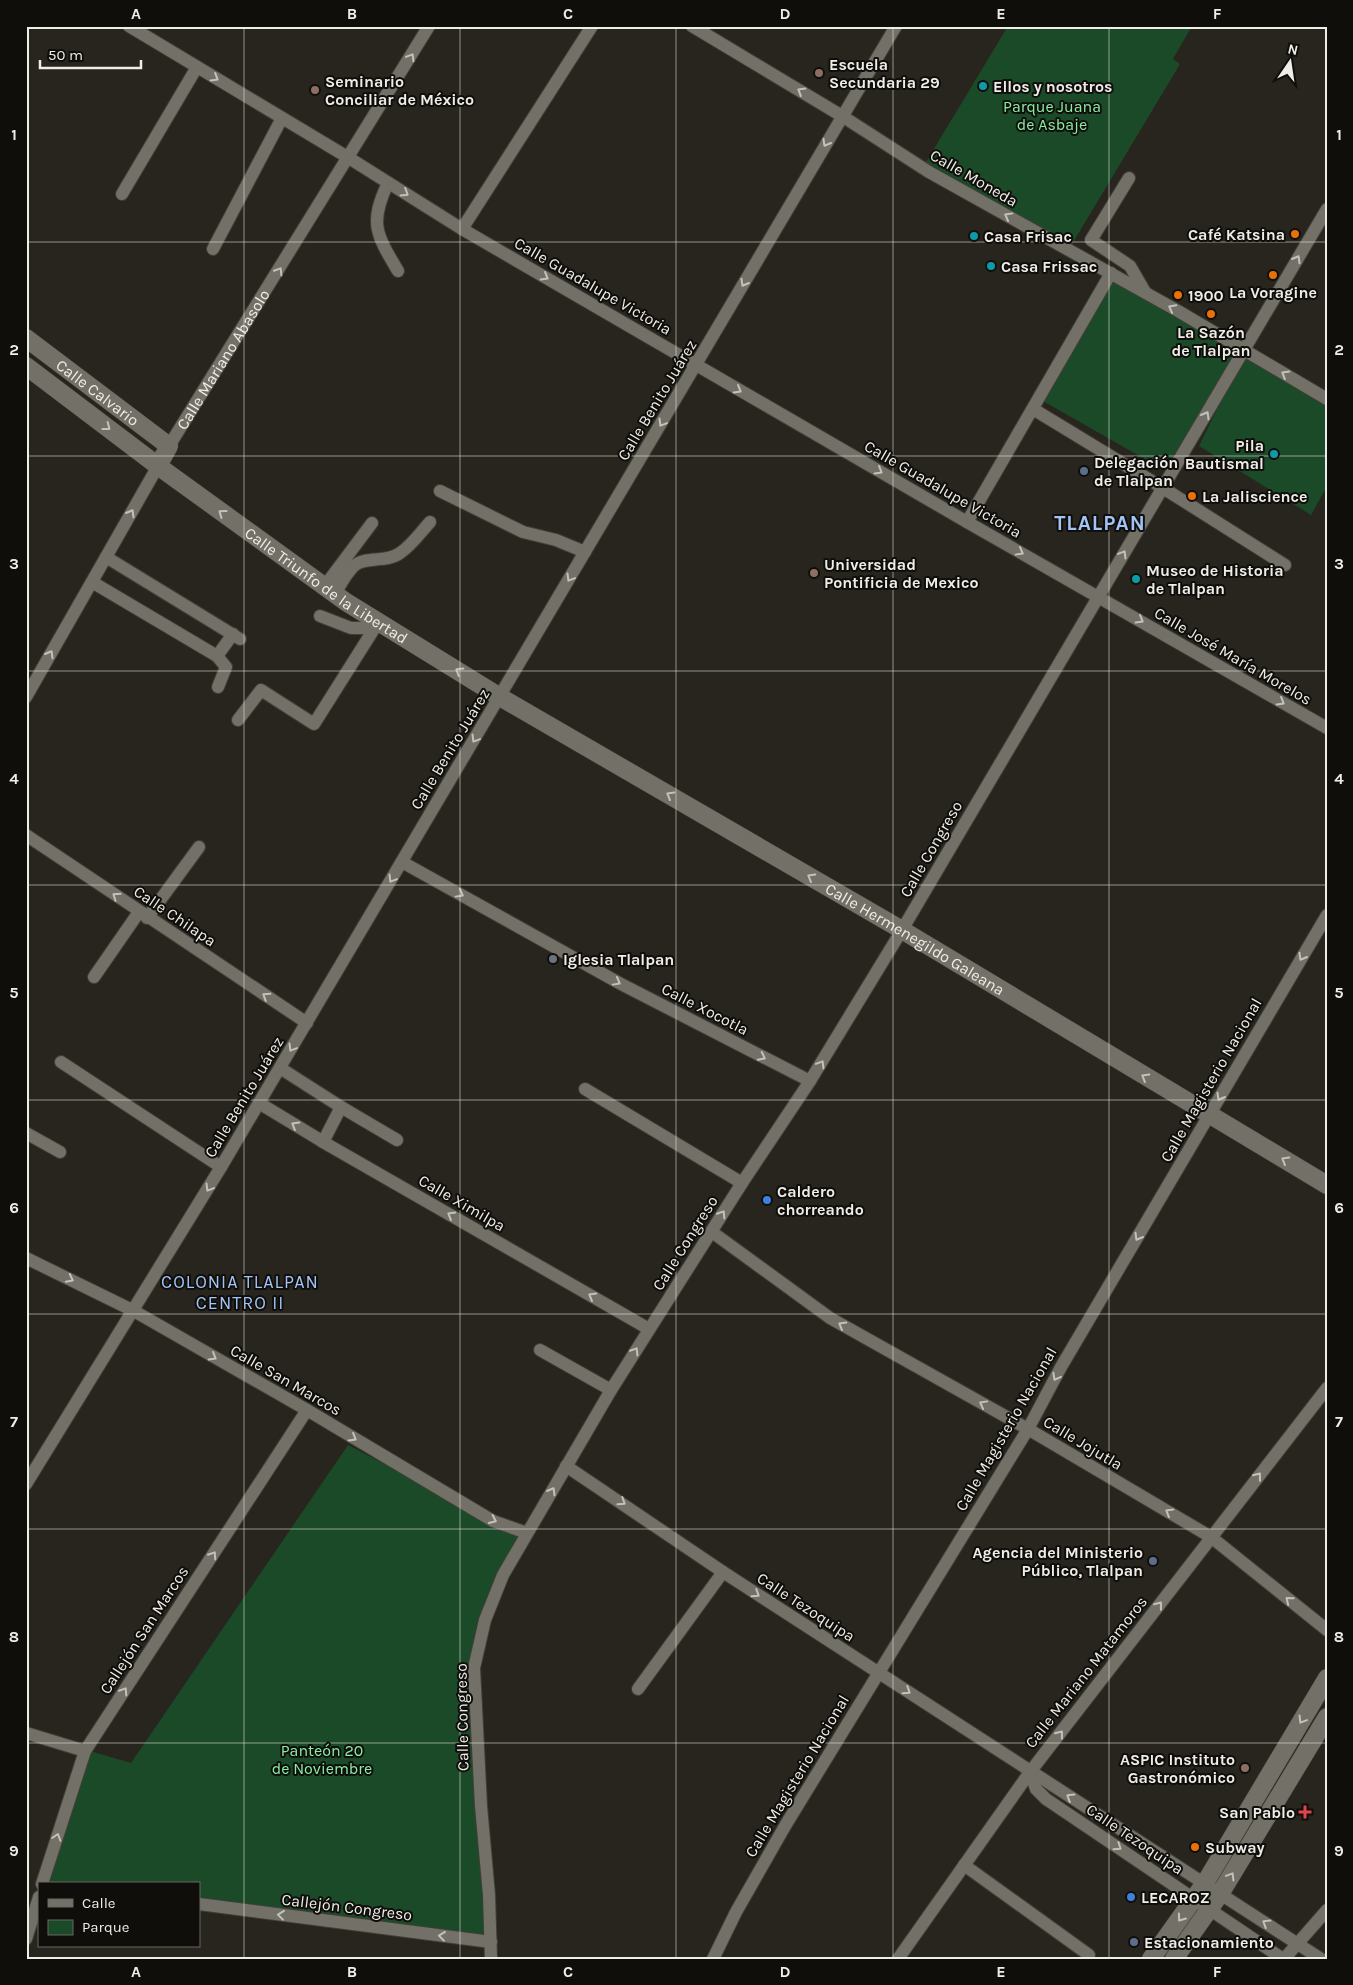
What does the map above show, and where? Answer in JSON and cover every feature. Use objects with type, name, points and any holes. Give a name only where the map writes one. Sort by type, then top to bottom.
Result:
[{"type":"street","name":"Calle Guadalupe Victoria","points":[[128,26],[349,158],[462,229],[1098,596]]},
{"type":"street","name":"Calle Mariano Abasolo","points":[[26,696],[169,446],[429,26]]},
{"type":"street","points":[[462,229],[592,26]]},
{"type":"street","name":"Calle Moneda","points":[[692,26],[842,116],[929,172],[1111,273],[1327,399]]},
{"type":"street","name":"Calle Benito Juárez","points":[[26,1484],[134,1311],[307,1023],[896,26]]},
{"type":"street","points":[[122,194],[197,68]]},
{"type":"street","points":[[213,249],[282,118]]},
{"type":"street","points":[[1129,178],[1090,240],[1130,266],[1147,294]]},
{"type":"street","points":[[388,182],[376,211],[377,228],[386,250],[398,271]]},
{"type":"street","name":"Calle Congreso","points":[[491,1959],[489,1895],[481,1806],[474,1668],[485,1620],[503,1575],[611,1390],[742,1183],[810,1081],[902,930],[1327,208]]},
{"type":"street","points":[[967,522],[1111,273]]},
{"type":"street","name":"Calle Calvario","points":[[26,338],[169,446]]},
{"type":"street","name":"Calle Calvario","points":[[28,372],[62,392],[158,466]]},
{"type":"street","points":[[62,392],[68,390],[74,381],[74,374]]},
{"type":"street","points":[[89,414],[90,402],[94,398],[102,396]]},
{"type":"street","points":[[1033,409],[1286,565]]},
{"type":"street","name":"Calle Triunfo de la Libertad","points":[[158,466],[377,625],[500,697]]},
{"type":"street","points":[[440,490],[524,532],[556,540],[585,552]]},
{"type":"street","points":[[330,590],[355,565],[364,561],[392,558],[401,553],[430,522]]},
{"type":"street","points":[[330,590],[372,523]]},
{"type":"street","points":[[106,557],[236,637],[217,656]]},
{"type":"street","points":[[92,582],[217,656],[226,668],[218,686]]},
{"type":"street","name":"Calle José María Morelos","points":[[1098,596],[1327,728]]},
{"type":"street","points":[[320,616],[351,628],[377,625]]},
{"type":"street","points":[[238,720],[261,690],[314,724],[377,625]]},
{"type":"street","name":"Calle Hermenegildo Galeana","points":[[500,697],[902,930],[1209,1116],[1327,1185]]},
{"type":"street","name":"Calle Chilapa","points":[[26,835],[307,1023]]},
{"type":"street","points":[[94,977],[199,846]]},
{"type":"street","name":"Calle Xocotla","points":[[402,862],[621,984],[810,1081]]},
{"type":"street","name":"Calle Magisterio Nacional","points":[[713,1959],[736,1912],[878,1672],[1028,1429],[1061,1367],[1327,915]]},
{"type":"street","points":[[62,1062],[221,1167]]},
{"type":"street","points":[[280,1068],[397,1140]]},
{"type":"street","points":[[586,1089],[742,1183]]},
{"type":"street","name":"Calle Ximilpa","points":[[259,1103],[323,1142],[649,1329]]},
{"type":"street","points":[[323,1142],[341,1107]]},
{"type":"street","points":[[26,1133],[60,1152]]},
{"type":"street","name":"Calle Jojutla","points":[[712,1232],[830,1318],[1028,1429],[1211,1537],[1327,1630]]},
{"type":"street","name":"Calle San Marcos","points":[[26,1258],[134,1311],[307,1410],[493,1521],[527,1533]]},
{"type":"street","points":[[540,1350],[611,1390]]},
{"type":"street","name":"Calle Mariano Matamoros","points":[[898,1959],[1030,1772],[1211,1537],[1325,1395]]},
{"type":"street","name":"Callejón San Marcos","points":[[43,1882],[85,1752],[307,1410]]},
{"type":"street","name":"Calle Tezoquipa","points":[[566,1466],[723,1572],[1321,1959]]},
{"type":"street","points":[[638,1689],[723,1572]]},
{"type":"street","points":[[1151,1959],[1206,1883],[1327,1678]]},
{"type":"street","points":[[1174,1959],[1210,1910],[1327,1717]]},
{"type":"street","points":[[26,1733],[85,1752]]},
{"type":"street","name":"Calle Tezoquipa","points":[[1030,1772],[1036,1789],[1046,1799],[1283,1959]]},
{"type":"street","points":[[964,1865],[1088,1955]]},
{"type":"street","points":[[26,1939],[38,1899]]},
{"type":"street","name":"Callejón Congreso","points":[[200,1904],[491,1942]]},
{"type":"street","points":[[1283,1959],[1327,1910]]},
{"type":"green space","name":"Parque Juana de Asbaje","points":[[1008,26],[1192,26],[1173,59],[1180,64],[1069,249],[923,167]]},
{"type":"green space","points":[[1112,274],[1241,352],[1202,418],[1164,470],[1043,401]]},
{"type":"green space","points":[[1244,354],[1327,404],[1327,486],[1311,515],[1199,446]]},
{"type":"green space","name":"Panteón 20 de Noviembre","points":[[348,1445],[525,1537],[501,1578],[473,1669],[489,1939],[200,1901],[200,1882],[48,1882],[90,1751],[131,1763]]},
{"type":"place","name":"Escuela Secundaria 29","points":[[819,73]]},
{"type":"place","name":"Ellos y nosotros","points":[[983,86]]},
{"type":"place","name":"Seminario Conciliar de México","points":[[315,90]]},
{"type":"place","name":"Café Katsina","points":[[1295,234]]},
{"type":"place","name":"Casa Frisac","points":[[974,236]]},
{"type":"place","name":"Casa Frissac","points":[[991,266]]},
{"type":"place","name":"La Voragine","points":[[1273,275]]},
{"type":"place","name":"1900","points":[[1178,295]]},
{"type":"place","name":"La Sazón de Tlalpan","points":[[1211,314]]},
{"type":"place","name":"Pila Bautismal","points":[[1274,454]]},
{"type":"place","name":"Delegación de Tlalpan","points":[[1084,471]]},
{"type":"place","name":"La Jaliscience","points":[[1192,496]]},
{"type":"place","name":"Universidad Pontificia de Mexico","points":[[814,573]]},
{"type":"place","name":"Museo de Historia de Tlalpan","points":[[1136,579]]},
{"type":"place","name":"Iglesia Tlalpan","points":[[553,959]]},
{"type":"place","name":"Caldero chorreando","points":[[767,1200]]},
{"type":"place","name":"Agencia del Ministerio Público, Tlalpan","points":[[1153,1561]]},
{"type":"place","name":"ASPIC Instituto Gastronómico","points":[[1245,1768]]},
{"type":"place","name":"San Pablo","points":[[1305,1812]]},
{"type":"place","name":"Subway","points":[[1195,1847]]},
{"type":"place","name":"LECAROZ","points":[[1131,1897]]},
{"type":"place","name":"Estacionamiento","points":[[1134,1942]]},
{"type":"district","name":"TLALPAN","points":[[1100,523]]},
{"type":"district","name":"COLONIA TLALPAN CENTRO II","points":[[240,1292]]}]
